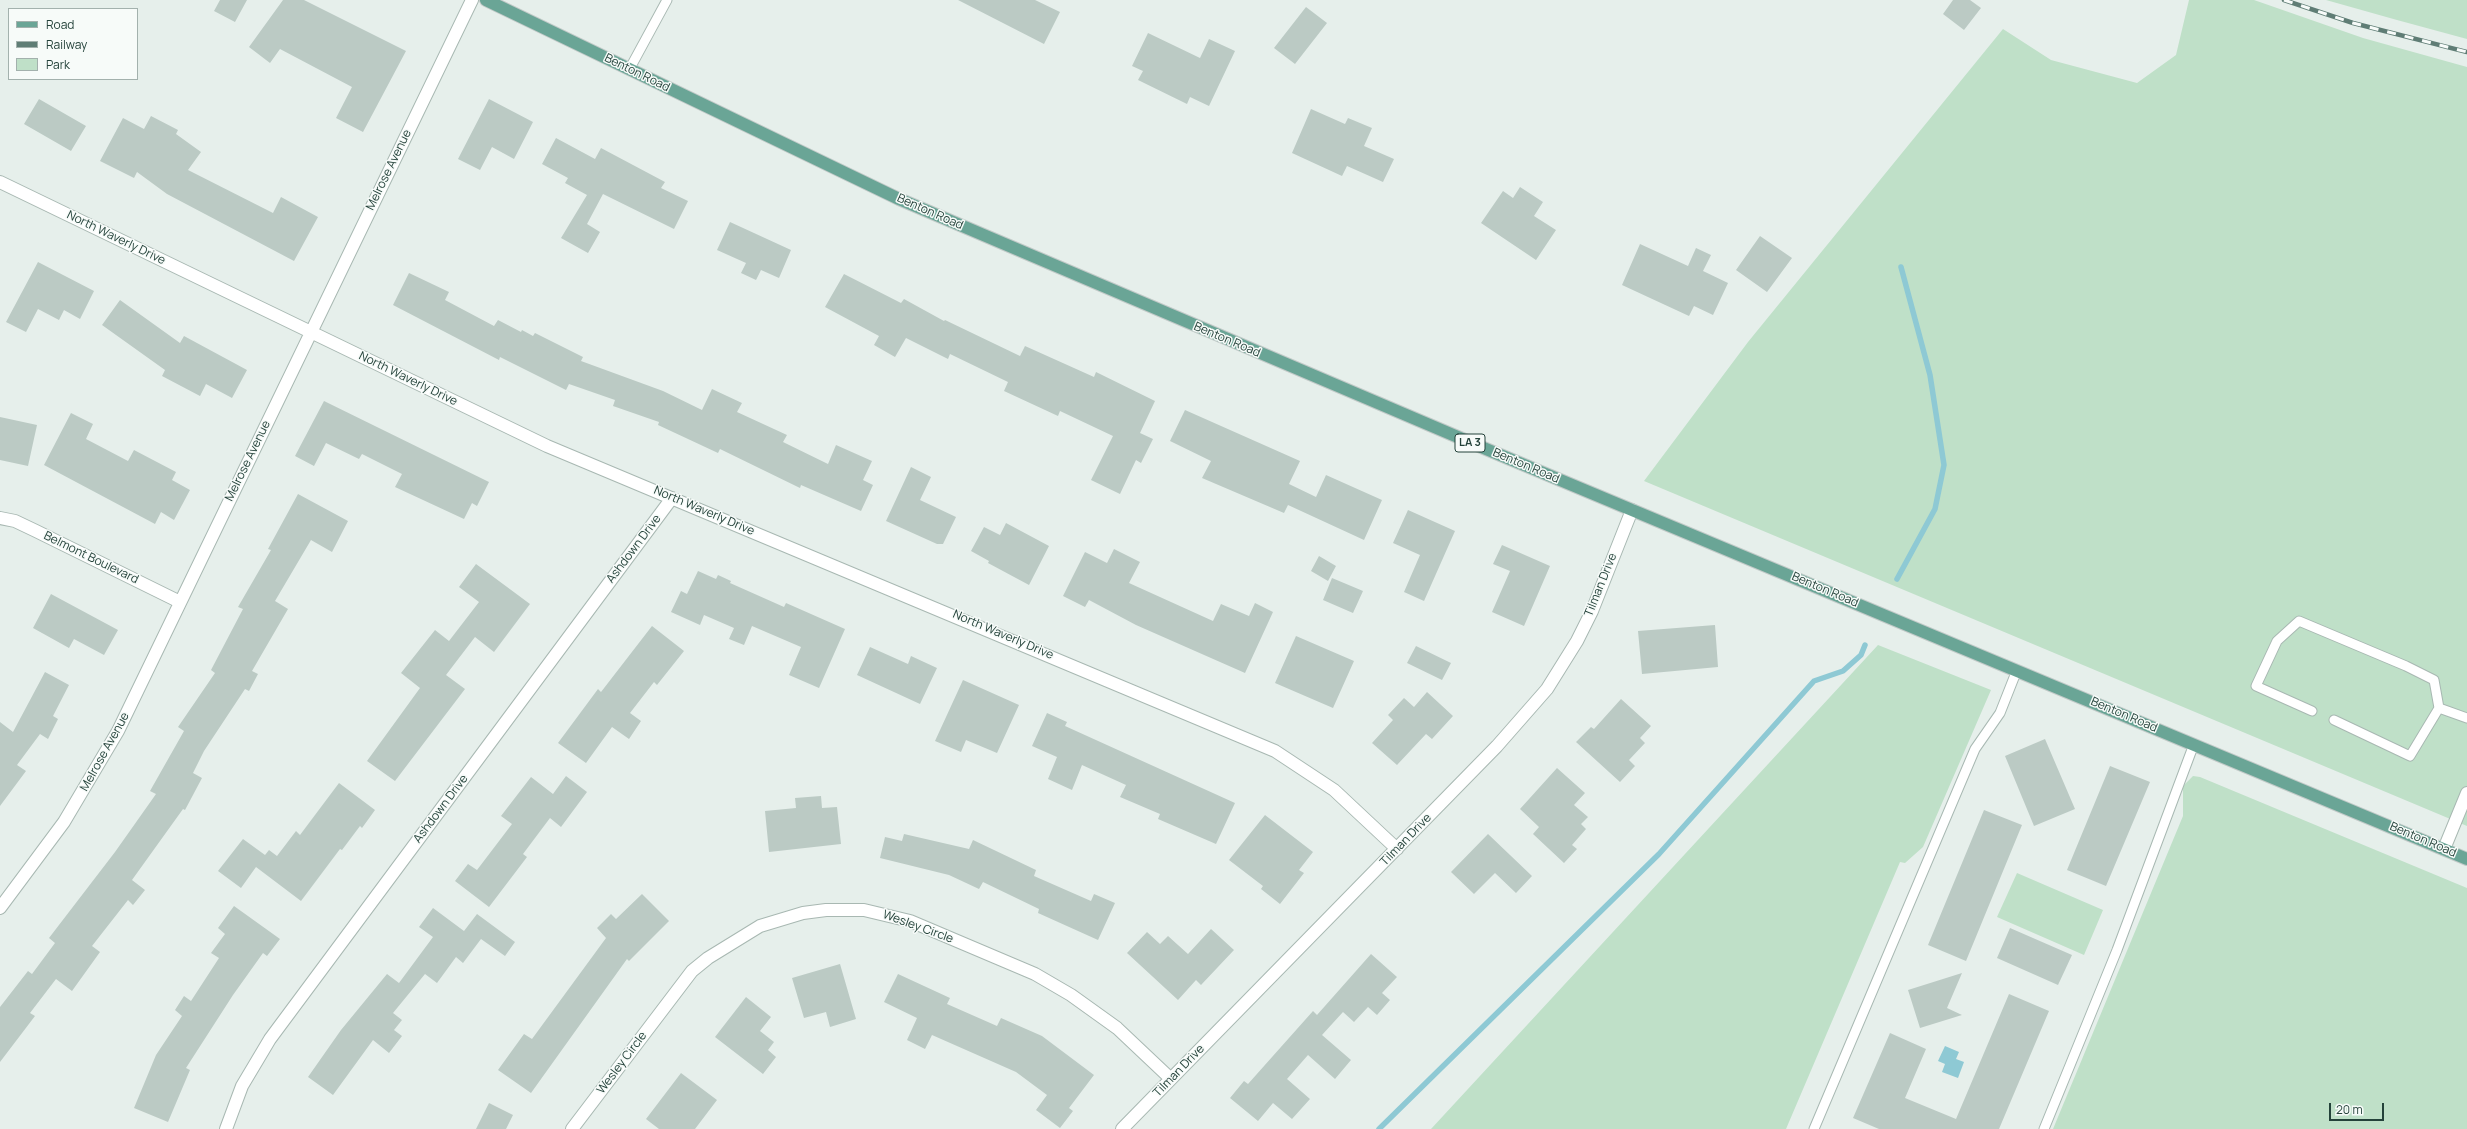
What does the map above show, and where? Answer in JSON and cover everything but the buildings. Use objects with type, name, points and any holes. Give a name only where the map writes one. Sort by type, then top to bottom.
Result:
[{"type":"main road","name":"Benton Road","points":[[486,0],[906,202],[1191,325],[2467,859]]},
{"type":"street","name":"Melrose Avenue","points":[[0,908],[64,822],[103,759],[472,0]]},
{"type":"street","name":"North Waverly Drive","points":[[0,182],[547,446],[1276,751],[1334,790],[1397,849]]},
{"type":"street","name":"Ashdown Drive","points":[[226,1129],[242,1086],[270,1039],[672,498]]},
{"type":"street","name":"Tilman Drive","points":[[1122,1129],[1497,746],[1547,689],[1577,641],[1592,611],[1632,510]]},
{"type":"street","name":"Belmont Boulevard","points":[[0,518],[14,521],[36,531],[180,602]]},
{"type":"street","points":[[2444,849],[2467,793]]},
{"type":"street","name":"Wesley Circle","points":[[572,1129],[692,971],[708,958],[760,926],[803,913],[826,910],[864,910],[910,921],[1035,974],[1071,995],[1117,1028],[1171,1079]]},
{"type":"lane","points":[[629,70],[667,0]]},
{"type":"lane","points":[[2312,711],[2256,686],[2276,641],[2299,621],[2434,680],[2439,708],[2410,756],[2334,720]]},
{"type":"lane","points":[[1814,1129],[1975,749],[2000,713],[2018,670]]},
{"type":"lane","points":[[2439,708],[2467,718]]},
{"type":"lane","points":[[2044,1129],[2117,950],[2194,744]]},
{"type":"green space","points":[[2189,0],[2254,0],[2363,38],[2467,67],[2467,826],[1644,481],[1748,342],[2003,29],[2051,60],[2137,83],[2176,55]]},
{"type":"green space","points":[[2326,0],[2467,0],[2467,39],[2397,20]]},
{"type":"green space","points":[[1878,645],[1991,690],[1923,847],[1905,863],[1900,862],[1786,1129],[1431,1129]]},
{"type":"green space","points":[[2193,776],[2200,777],[2467,888],[2467,1129],[2053,1129],[2183,816],[2183,786]]},
{"type":"green space","points":[[2017,873],[2103,910],[2084,955],[1997,917]]},
{"type":"water","points":[[1945,1046],[1959,1052],[1956,1059],[1964,1062],[1958,1078],[1942,1072],[1945,1064],[1938,1061]]},
{"type":"waterway","points":[[1897,579],[1935,509],[1944,465],[1930,375],[1901,267]]},
{"type":"waterway","points":[[1379,1129],[1659,854],[1814,681],[1843,671],[1861,655],[1865,645]]},
{"type":"railway","points":[[2284,0],[2353,23],[2467,52]]}]
